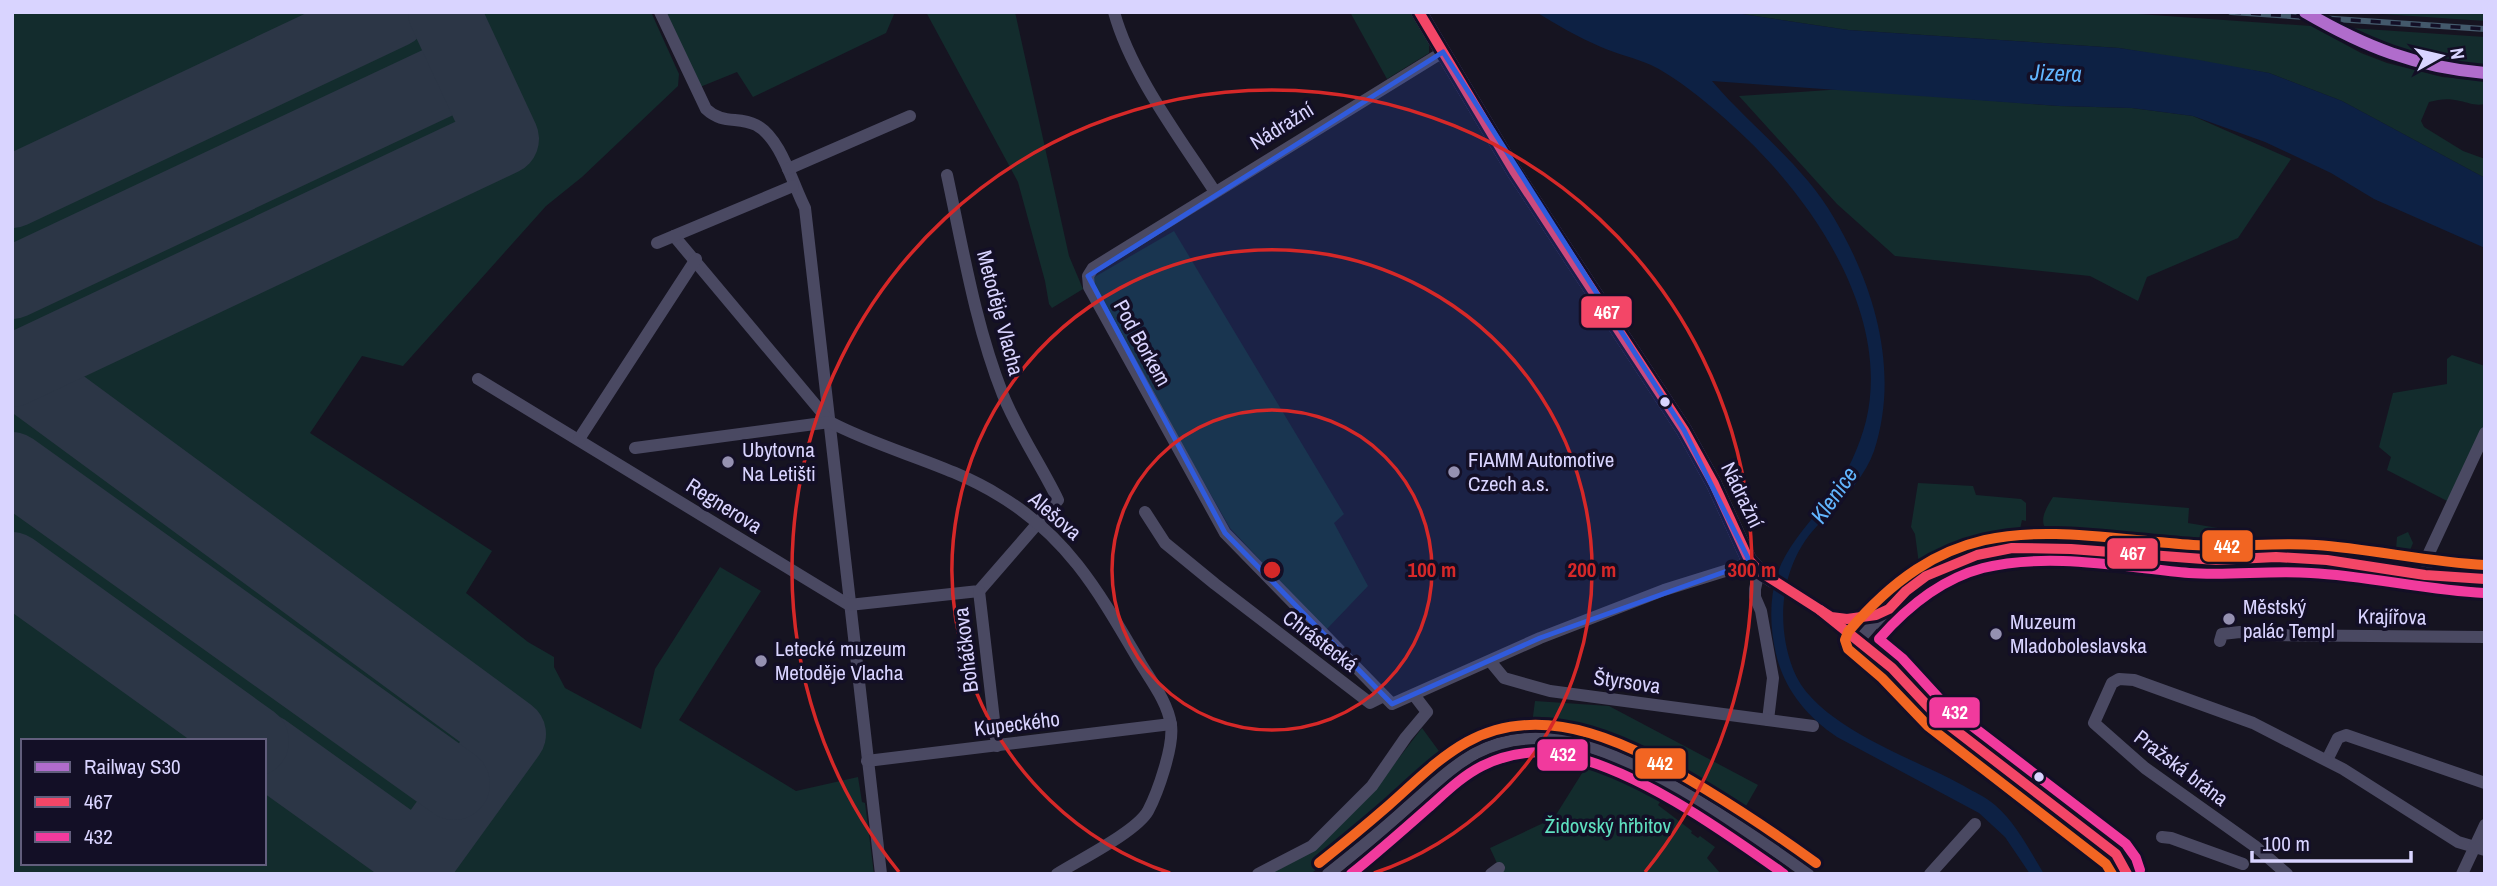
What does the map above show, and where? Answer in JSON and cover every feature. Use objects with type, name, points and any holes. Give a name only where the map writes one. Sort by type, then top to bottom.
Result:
[{"type":"street","points":[[660,12],[706,108],[716,118],[754,124],[768,133],[805,208],[881,874]]},
{"type":"street","points":[[1114,12],[1124,44],[1137,69],[1214,192]]},
{"type":"street","name":"Nádražní","points":[[1419,12],[1514,171],[1684,430],[1760,570]]},
{"type":"street","name":"Nádražní","points":[[1214,192],[1443,52]]},
{"type":"street","points":[[788,169],[910,116]]},
{"type":"street","name":"Metoděje Vlacha","points":[[947,175],[974,306],[987,350],[1014,421],[1058,500],[1036,523]]},
{"type":"street","points":[[657,243],[793,186]]},
{"type":"street","name":"Pod Borkem","points":[[1214,192],[1093,268],[1088,276],[1089,286],[1224,533],[1388,700]]},
{"type":"street","points":[[674,236],[830,422]]},
{"type":"street","points":[[579,439],[695,259]]},
{"type":"street","name":"Regnerova","points":[[478,379],[849,605]]},
{"type":"street","points":[[635,448],[830,422]]},
{"type":"street","name":"Alešova","points":[[830,422],[859,438],[947,468],[1001,496],[1036,523],[1069,552],[1098,590],[1162,699],[1171,724],[1171,748],[1148,812],[1135,826],[1057,874]]},
{"type":"street","points":[[2425,575],[2429,553],[2485,433]]},
{"type":"street","name":"Chrástecká","points":[[1144,512],[1165,543],[1308,656],[1370,703],[1388,700]]},
{"type":"street","name":"Boháčkova","points":[[849,605],[979,590],[1036,523]]},
{"type":"street","points":[[1860,640],[1906,591],[1926,576],[1977,555],[2012,548],[2071,549],[2216,560],[2276,557],[2327,559],[2425,575],[2485,579]]},
{"type":"street","points":[[1388,700],[1414,695],[1540,638],[1664,590],[1741,566],[1760,570],[1831,617],[1860,640],[1892,668],[1937,716],[2126,859],[2139,874]]},
{"type":"street","points":[[1760,570],[1755,597],[1761,611],[1773,678],[1768,720]]},
{"type":"street","name":"Boháčkova","points":[[979,590],[997,746]]},
{"type":"street","points":[[1831,617],[1862,618],[1889,609]]},
{"type":"street","points":[[1889,609],[1881,639],[1886,659],[1892,668]]},
{"type":"street","name":"Krajířova","points":[[2220,641],[2222,634],[2240,632],[2267,635],[2485,637]]},
{"type":"street","name":"Štyrsova","points":[[1490,661],[1504,678],[1550,691],[1813,726]]},
{"type":"street","name":"Pražská brána","points":[[2287,874],[2256,846],[2145,768],[2094,723],[2112,683],[2119,679],[2134,680],[2253,723],[2327,760]]},
{"type":"street","points":[[1258,874],[1312,846],[1372,786],[1427,712],[1414,695]]},
{"type":"street","name":"Kupeckého","points":[[867,761],[1171,724]]},
{"type":"street","points":[[2480,849],[2458,842],[2327,760],[2338,738],[2346,735],[2485,783]]},
{"type":"street","points":[[1328,874],[1455,766],[1498,744],[1523,739],[1572,742],[1602,750],[1636,765],[1750,832],[1808,874]]},
{"type":"street","points":[[1930,874],[1975,824]]},
{"type":"street","points":[[2462,874],[2480,849],[2485,825]]},
{"type":"street","points":[[2162,837],[2243,864]]},
{"type":"street","points":[[2116,854],[2127,874]]},
{"type":"highlighted area","points":[[1443,52],[1684,430],[1749,560],[1741,566],[1540,638],[1392,704],[1225,533],[1088,276]]},
{"type":"green space","points":[[12,12],[651,12],[679,74],[678,86],[582,177],[546,206],[403,366],[362,356],[310,433],[492,551],[466,593],[528,642],[554,657],[554,667],[565,688],[641,729],[655,669],[720,567],[761,591],[679,720],[796,791],[858,777],[862,802],[865,803],[874,874],[12,874]]},
{"type":"green space","points":[[665,12],[895,12],[886,33],[753,97],[737,72],[700,87]]},
{"type":"green space","points":[[926,12],[1015,12],[1069,256],[1083,289],[1052,308],[1018,182]]},
{"type":"green space","points":[[1350,12],[1411,12],[1429,42],[1429,53],[1387,79]]},
{"type":"green space","points":[[1729,12],[2110,12],[2311,26],[2361,53],[2387,63],[2442,77],[2485,81],[2485,104],[2448,99],[2429,102],[2421,121],[2424,127],[2463,151],[2485,159],[2485,178],[2342,101],[2269,73],[2119,48],[1848,30]]},
{"type":"green space","points":[[2353,12],[2485,12],[2485,21]]},
{"type":"green space","points":[[2350,28],[2485,37],[2485,65],[2415,55],[2382,44]]},
{"type":"green space","points":[[1843,89],[2059,106],[2132,108],[2193,116],[2291,159],[2238,238],[2147,277],[2138,301],[2090,276],[1895,256],[1837,204],[1739,96]]},
{"type":"green space","points":[[1174,231],[1344,514],[1334,523],[1368,586],[1326,630],[1230,528],[1123,342],[1091,279]]},
{"type":"green space","points":[[2452,355],[2485,366],[2485,426],[2449,502],[2387,470],[2391,457],[2379,447],[2393,393],[2447,384],[2447,359]]},
{"type":"green space","points":[[1918,483],[1973,486],[1976,495],[2021,499],[2026,503],[2026,521],[2022,520],[2020,529],[2013,534],[1968,539],[1919,564],[1915,534],[1911,527]]},
{"type":"green space","points":[[2053,497],[2189,508],[2188,523],[2242,532],[2242,538],[2396,550],[2397,537],[2408,532],[2413,543],[2408,555],[2403,557],[2320,546],[2292,545],[2222,550],[2052,535],[2043,522]]},
{"type":"green space","points":[[1535,701],[1609,706],[1758,785],[1742,813],[1613,734],[1532,724]]},
{"type":"green space","points":[[1422,728],[1444,758],[1429,776],[1348,848],[1310,874],[1267,874],[1371,794]]},
{"type":"green space","name":"Židovský hřbitov","points":[[1589,762],[1662,799],[1658,805],[1692,831],[1691,833],[1715,847],[1707,858],[1721,874],[1502,874],[1490,848],[1554,818]]},
{"type":"water","points":[[1536,12],[1729,12],[1848,30],[2119,48],[2199,60],[2269,73],[2342,101],[2485,178],[2485,248],[2374,199],[2331,173],[2265,142],[2193,116],[2132,108],[2059,106],[1712,81],[1792,163],[1834,218],[1849,245],[1872,301],[1884,361],[1881,421],[1874,451],[1864,472],[1850,491],[1805,541],[1789,576],[1783,613],[1787,651],[1793,669],[1804,689],[1843,724],[1991,802],[2016,829],[2044,874],[2030,874],[2005,837],[1979,813],[1826,729],[1798,701],[1780,667],[1771,614],[1777,575],[1793,544],[1830,497],[1852,460],[1866,421],[1871,386],[1869,352],[1862,317],[1834,251],[1816,221],[1773,166],[1698,96],[1651,65],[1592,43]]},
{"type":"runway","points":[[12,192],[393,12]]},
{"type":"runway","points":[[12,371],[503,139],[444,12]]},
{"type":"runway","points":[[12,283],[456,74]]},
{"type":"runway","points":[[12,368],[510,734],[419,860],[266,750]]},
{"type":"runway","points":[[12,468],[454,784]]},
{"type":"runway","points":[[12,568],[250,739]]},
{"type":"railway","points":[[2231,12],[2485,29]]},
{"type":"rail line","name":"S30","points":[[2305,12],[2370,45],[2392,53],[2436,66],[2485,73]]},
{"type":"transit line","name":"467","points":[[1419,12],[1514,171],[1684,430],[1714,484],[1749,560],[1759,571],[1831,617],[1847,619],[1876,615],[1889,609],[1906,591],[1926,576],[1977,555],[2012,548],[2071,549],[2216,560],[2276,557],[2327,560],[2425,575],[2485,579]]},
{"type":"transit line","name":"442","points":[[2112,874],[2106,864],[1928,726],[1882,678],[1848,649],[1845,640],[1848,632],[1888,591],[1927,563],[1966,545],[2006,536],[2048,534],[2208,546],[2316,545],[2485,565]]},
{"type":"transit line","name":"432","points":[[2140,870],[2136,858],[2126,844],[1946,706],[1902,658],[1879,639],[1901,616],[1953,579],[1983,568],[2034,561],[2086,562],[2204,574],[2311,573],[2484,593]]},
{"type":"transit line","name":"467","points":[[1820,610],[1892,668],[1937,716],[2116,854],[2127,874]]},
{"type":"transit line","name":"442","points":[[1319,863],[1456,748],[1497,730],[1528,725],[1559,726],[1590,733],[1650,758],[1733,807],[1816,863]]},
{"type":"transit line","name":"432","points":[[1351,874],[1475,770],[1510,756],[1540,752],[1588,761],[1647,786],[1705,820],[1784,874]]},
{"type":"place","name":"Ubytovna Na Letišti","points":[[728,462]]},
{"type":"place","name":"FIAMM Automotive Czech a.s.","points":[[1454,472]]},
{"type":"place","name":"Městský palác Templ","points":[[2229,619]]},
{"type":"place","name":"Muzeum Mladoboleslavska","points":[[1996,634]]},
{"type":"place","name":"Letecké muzeum Metoděje Vlacha","points":[[761,661]]},
{"type":"water label","name":"Jizera","points":[[2056,73]]},
{"type":"water label","name":"Klenice","points":[[1834,495]]}]
